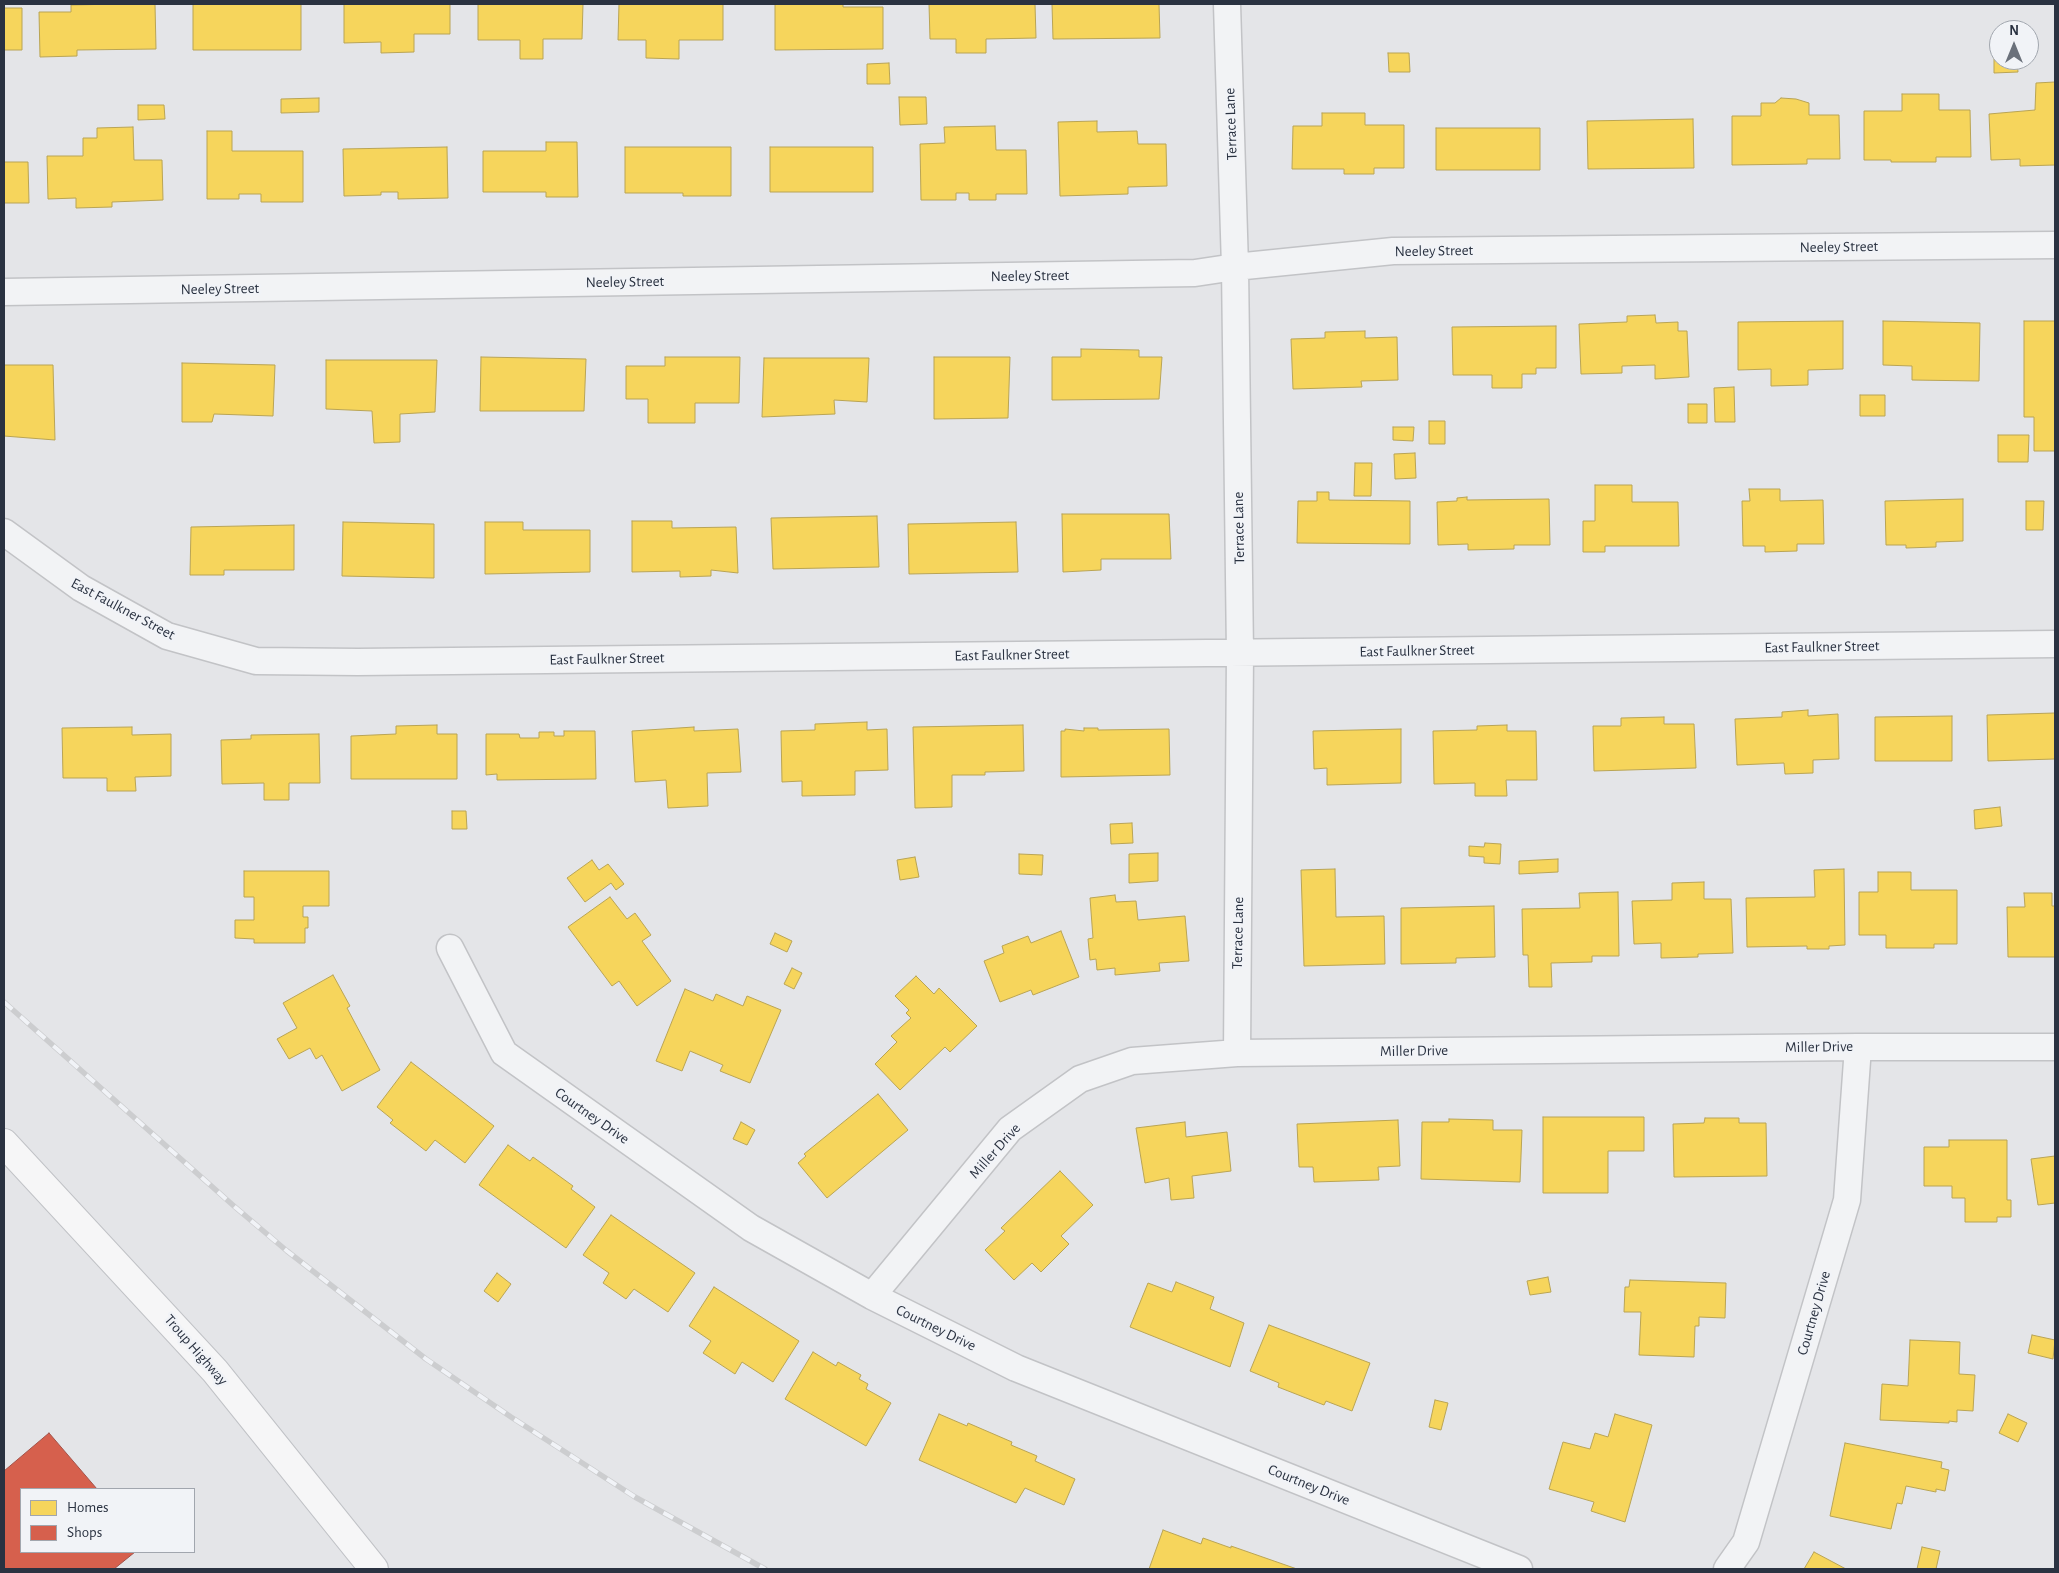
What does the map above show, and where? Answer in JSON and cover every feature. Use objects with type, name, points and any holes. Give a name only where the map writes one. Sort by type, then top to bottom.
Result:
[{"type":"main road","name":"Troup Highway","points":[[4,1143],[216,1371],[374,1569]]},
{"type":"street","name":"Terrace Lane","points":[[1227,4],[1235,267],[1240,653],[1237,1053]]},
{"type":"street","name":"Neeley Street","points":[[4,292],[1185,274],[1393,251],[2055,245]]},
{"type":"street","name":"East Faulkner Street","points":[[4,532],[81,588],[167,636],[256,661],[358,662],[2055,644]]},
{"type":"street","name":"Courtney Drive","points":[[450,948],[504,1053],[751,1228],[872,1296],[1016,1368],[1519,1569]]},
{"type":"street","name":"Courtney Drive","points":[[1727,1569],[1746,1542],[1847,1200],[1858,1047]]},
{"type":"street","name":"Miller Drive","points":[[872,1296],[1010,1129],[1080,1079],[1132,1061],[1237,1053],[2055,1047]]},
{"type":"building: Homes","points":[[155,4],[156,49],[77,50],[77,56],[40,57],[39,12],[71,12],[71,5]]},
{"type":"building: Homes","points":[[193,4],[301,4],[301,50],[193,50]]},
{"type":"building: Homes","points":[[344,4],[450,4],[450,34],[414,34],[414,52],[381,53],[381,42],[344,43]]},
{"type":"building: Homes","points":[[478,4],[583,4],[582,39],[543,39],[543,59],[520,59],[520,40],[478,40]]},
{"type":"building: Homes","points":[[619,4],[723,4],[723,40],[679,40],[679,59],[646,58],[646,40],[618,40]]},
{"type":"building: Homes","points":[[775,4],[843,4],[843,7],[883,7],[883,49],[775,50]]},
{"type":"building: Homes","points":[[929,4],[1035,4],[1036,38],[986,39],[986,53],[956,53],[956,39],[930,39]]},
{"type":"building: Homes","points":[[1052,4],[1159,4],[1160,38],[1053,39]]},
{"type":"building: Homes","points":[[4,8],[22,8],[22,50],[4,50]]},
{"type":"building: Homes","points":[[1388,53],[1409,53],[1410,72],[1389,72]]},
{"type":"building: Homes","points":[[889,63],[890,84],[867,84],[867,64]]},
{"type":"building: Homes","points":[[1994,70],[2018,70],[2018,72],[1994,73]]},
{"type":"building: Homes","points":[[2055,82],[2055,165],[2020,166],[2020,159],[1991,160],[1989,114],[2035,110],[2036,83]]},
{"type":"building: Homes","points":[[1902,94],[1939,94],[1939,110],[1970,110],[1971,157],[1936,157],[1936,162],[1864,160],[1864,111],[1902,111]]},
{"type":"building: Homes","points":[[899,97],[926,97],[927,124],[900,125]]},
{"type":"building: Homes","points":[[319,98],[319,112],[281,113],[281,99]]},
{"type":"building: Homes","points":[[1781,98],[1796,99],[1809,103],[1809,115],[1839,115],[1840,159],[1807,159],[1807,164],[1732,165],[1732,116],[1761,116],[1761,103],[1775,103]]},
{"type":"building: Homes","points":[[138,105],[164,105],[165,119],[138,120]]},
{"type":"building: Homes","points":[[1322,113],[1365,113],[1365,125],[1404,125],[1404,168],[1374,168],[1374,174],[1344,174],[1344,169],[1292,169],[1293,126],[1322,126]]},
{"type":"building: Homes","points":[[1693,119],[1694,168],[1588,169],[1587,121]]},
{"type":"building: Homes","points":[[1097,121],[1097,132],[1137,131],[1138,144],[1166,144],[1167,186],[1128,187],[1128,194],[1060,196],[1058,122]]},
{"type":"building: Homes","points":[[995,126],[996,150],[1026,150],[1027,194],[996,194],[996,200],[969,200],[969,193],[956,193],[956,200],[921,200],[920,144],[945,143],[944,127]]},
{"type":"building: Homes","points":[[133,127],[134,160],[162,160],[163,200],[112,202],[112,207],[76,208],[76,198],[48,199],[47,156],[83,156],[83,138],[97,138],[97,128]]},
{"type":"building: Homes","points":[[1436,128],[1540,128],[1540,170],[1436,170]]},
{"type":"building: Homes","points":[[207,131],[232,131],[232,151],[303,151],[303,202],[261,202],[261,194],[239,194],[239,199],[207,199]]},
{"type":"building: Homes","points":[[546,142],[577,142],[578,197],[546,197],[546,192],[483,192],[483,151],[546,151]]},
{"type":"building: Homes","points":[[447,147],[448,198],[398,199],[398,192],[381,192],[381,195],[344,196],[343,149]]},
{"type":"building: Homes","points":[[625,147],[731,147],[731,196],[683,196],[683,193],[625,193]]},
{"type":"building: Homes","points":[[770,147],[873,147],[873,192],[770,192]]},
{"type":"building: Homes","points":[[4,162],[28,162],[29,203],[4,203]]},
{"type":"building: Homes","points":[[1655,315],[1656,323],[1678,322],[1678,331],[1687,331],[1689,377],[1655,379],[1655,365],[1622,366],[1622,373],[1581,374],[1579,324],[1627,322],[1627,316]]},
{"type":"building: Homes","points":[[1843,321],[1843,369],[1808,370],[1808,385],[1771,386],[1771,369],[1738,370],[1738,322]]},
{"type":"building: Homes","points":[[1883,321],[1980,323],[1979,381],[1912,380],[1912,366],[1883,365]]},
{"type":"building: Homes","points":[[2024,321],[2055,321],[2055,451],[2034,451],[2034,417],[2024,417]]},
{"type":"building: Homes","points":[[1556,326],[1556,368],[1536,368],[1536,374],[1522,374],[1522,388],[1492,388],[1492,375],[1453,375],[1452,327]]},
{"type":"building: Homes","points":[[1365,331],[1365,338],[1397,337],[1398,380],[1361,381],[1362,387],[1293,389],[1291,339],[1325,338],[1325,332]]},
{"type":"building: Homes","points":[[1081,349],[1139,350],[1139,357],[1162,357],[1159,399],[1052,400],[1052,357],[1081,357]]},
{"type":"building: Homes","points":[[481,357],[586,359],[584,411],[480,411]]},
{"type":"building: Homes","points":[[665,357],[740,357],[739,403],[695,403],[695,423],[648,423],[648,399],[626,399],[626,366],[665,366]]},
{"type":"building: Homes","points":[[934,357],[1010,357],[1008,418],[934,419]]},
{"type":"building: Homes","points":[[764,358],[869,358],[867,402],[834,400],[835,414],[762,417]]},
{"type":"building: Homes","points":[[326,360],[437,360],[435,412],[400,414],[400,442],[374,443],[372,411],[326,409]]},
{"type":"building: Homes","points":[[182,363],[275,365],[273,416],[214,414],[212,422],[182,422]]},
{"type":"building: Homes","points":[[4,365],[53,365],[55,440],[4,436]]},
{"type":"building: Homes","points":[[1734,387],[1735,422],[1715,422],[1714,388]]},
{"type":"building: Homes","points":[[1860,395],[1885,395],[1885,416],[1860,416]]},
{"type":"building: Homes","points":[[1688,404],[1707,404],[1707,423],[1688,423]]},
{"type":"building: Homes","points":[[1429,421],[1445,421],[1445,444],[1429,444]]},
{"type":"building: Homes","points":[[1393,427],[1414,427],[1413,441],[1393,440]]},
{"type":"building: Homes","points":[[1998,435],[2029,435],[2028,462],[1998,462]]},
{"type":"building: Homes","points":[[1415,453],[1416,478],[1395,479],[1394,454]]},
{"type":"building: Homes","points":[[1355,463],[1372,463],[1371,496],[1354,496]]},
{"type":"building: Homes","points":[[1595,485],[1632,485],[1632,502],[1678,502],[1679,546],[1605,546],[1605,552],[1583,552],[1583,521],[1595,521]]},
{"type":"building: Homes","points":[[1749,489],[1780,489],[1780,501],[1823,500],[1824,544],[1797,544],[1797,551],[1765,552],[1765,546],[1743,546],[1742,501],[1750,501]]},
{"type":"building: Homes","points":[[1317,492],[1329,492],[1329,500],[1410,501],[1410,544],[1297,543],[1298,501],[1317,501]]},
{"type":"building: Homes","points":[[1467,497],[1467,500],[1549,499],[1550,545],[1514,545],[1514,549],[1468,550],[1468,544],[1438,545],[1437,502],[1457,501],[1457,498]]},
{"type":"building: Homes","points":[[1963,499],[1963,541],[1936,542],[1936,547],[1906,548],[1906,545],[1886,545],[1885,501]]},
{"type":"building: Homes","points":[[2026,501],[2044,501],[2043,530],[2026,530]]},
{"type":"building: Homes","points":[[1062,514],[1169,514],[1171,559],[1101,559],[1101,570],[1063,572]]},
{"type":"building: Homes","points":[[877,516],[879,567],[773,569],[771,518]]},
{"type":"building: Homes","points":[[632,521],[672,521],[672,528],[736,527],[738,573],[711,570],[711,576],[680,577],[680,571],[632,572]]},
{"type":"building: Homes","points":[[343,522],[434,524],[434,578],[342,576]]},
{"type":"building: Homes","points":[[485,522],[523,522],[523,530],[590,530],[590,572],[485,574]]},
{"type":"building: Homes","points":[[1016,522],[1018,572],[909,574],[908,524]]},
{"type":"building: Homes","points":[[294,525],[294,570],[224,570],[224,575],[190,575],[191,527]]},
{"type":"building: Homes","points":[[1808,710],[1808,716],[1838,714],[1839,759],[1813,760],[1813,773],[1785,774],[1784,763],[1737,765],[1735,719],[1782,717],[1782,712]]},
{"type":"building: Homes","points":[[2055,713],[2055,759],[1988,761],[1987,715]]},
{"type":"building: Homes","points":[[1952,716],[1952,761],[1875,761],[1875,717]]},
{"type":"building: Homes","points":[[1664,717],[1664,724],[1694,724],[1696,768],[1594,771],[1593,726],[1621,726],[1621,718]]},
{"type":"building: Homes","points":[[867,722],[867,730],[887,729],[888,770],[855,771],[855,795],[802,796],[802,781],[782,782],[781,731],[815,730],[815,724]]},
{"type":"building: Homes","points":[[437,725],[437,734],[457,734],[457,779],[351,779],[351,736],[396,734],[396,726]]},
{"type":"building: Homes","points":[[1023,725],[1024,771],[985,772],[985,775],[952,775],[952,807],[915,808],[913,727]]},
{"type":"building: Homes","points":[[1507,725],[1507,731],[1536,731],[1537,780],[1506,780],[1507,796],[1475,796],[1475,783],[1434,784],[1433,731],[1477,730],[1477,726]]},
{"type":"building: Homes","points":[[132,727],[132,735],[171,734],[171,776],[135,777],[136,791],[107,791],[107,778],[63,778],[62,728]]},
{"type":"building: Homes","points":[[694,727],[694,731],[738,729],[741,772],[707,773],[708,806],[668,808],[666,780],[635,782],[632,731]]},
{"type":"building: Homes","points":[[1084,728],[1098,728],[1098,730],[1169,729],[1170,775],[1061,777],[1061,731],[1065,731],[1065,729],[1084,731]]},
{"type":"building: Homes","points":[[1401,729],[1401,783],[1327,785],[1327,768],[1314,769],[1313,731]]},
{"type":"building: Homes","points":[[564,731],[595,731],[596,779],[497,780],[497,774],[486,775],[486,734],[519,734],[520,738],[539,738],[539,732],[554,732],[554,736],[564,736]]},
{"type":"building: Homes","points":[[319,734],[320,783],[289,783],[289,800],[264,800],[264,783],[222,784],[221,740],[251,739],[251,735]]},
{"type":"building: Homes","points":[[2000,807],[2002,826],[1975,829],[1974,810]]},
{"type":"building: Homes","points":[[452,811],[466,811],[467,829],[452,829]]},
{"type":"building: Homes","points":[[1132,823],[1133,843],[1111,844],[1110,824]]},
{"type":"building: Homes","points":[[1485,843],[1501,844],[1500,864],[1484,863],[1484,857],[1469,856],[1469,846],[1484,847]]},
{"type":"building: Homes","points":[[1158,853],[1158,881],[1129,883],[1129,854]]},
{"type":"building: Homes","points":[[1019,854],[1043,855],[1042,875],[1019,874]]},
{"type":"building: Homes","points":[[915,857],[919,877],[900,880],[897,860]]},
{"type":"building: Homes","points":[[1558,859],[1558,872],[1519,874],[1519,861]]},
{"type":"building: Homes","points":[[592,860],[599,870],[608,864],[624,884],[616,890],[611,883],[585,902],[567,878]]},
{"type":"building: Homes","points":[[1335,869],[1336,917],[1384,916],[1385,964],[1304,966],[1301,870]]},
{"type":"building: Homes","points":[[1844,869],[1845,945],[1829,946],[1829,949],[1807,949],[1807,946],[1747,947],[1746,898],[1815,897],[1814,870]]},
{"type":"building: Homes","points":[[244,871],[329,871],[329,906],[303,906],[303,917],[308,917],[308,928],[305,928],[305,943],[254,943],[254,939],[235,938],[235,920],[254,920],[254,897],[244,897]]},
{"type":"building: Homes","points":[[1878,872],[1911,872],[1911,890],[1957,890],[1957,944],[1934,944],[1934,948],[1886,948],[1886,935],[1859,935],[1859,892],[1878,892]]},
{"type":"building: Homes","points":[[1704,882],[1704,899],[1731,899],[1733,953],[1698,954],[1698,957],[1661,958],[1661,943],[1634,944],[1632,901],[1672,900],[1672,883]]},
{"type":"building: Homes","points":[[1618,892],[1619,956],[1592,956],[1592,962],[1551,963],[1552,987],[1529,987],[1528,955],[1523,955],[1522,909],[1580,908],[1579,893]]},
{"type":"building: Homes","points":[[2024,893],[2052,893],[2052,906],[2055,906],[2055,957],[2008,957],[2007,907],[2025,907]]},
{"type":"building: Homes","points":[[1115,895],[1116,902],[1136,901],[1138,920],[1185,916],[1189,961],[1159,963],[1160,971],[1115,975],[1115,968],[1097,970],[1096,959],[1090,960],[1088,939],[1093,938],[1090,898]]},
{"type":"building: Homes","points":[[610,897],[627,919],[635,913],[651,935],[642,941],[671,981],[637,1006],[619,981],[612,986],[568,927]]},
{"type":"building: Homes","points":[[1494,906],[1495,957],[1456,958],[1456,963],[1401,964],[1401,908]]},
{"type":"building: Homes","points":[[1061,931],[1079,977],[1033,995],[1031,990],[1000,1002],[984,961],[1004,953],[1002,946],[1028,936],[1031,943]]},
{"type":"building: Homes","points":[[775,933],[792,941],[787,952],[770,944]]},
{"type":"building: Homes","points":[[792,968],[802,973],[794,989],[784,984]]},
{"type":"building: Homes","points":[[333,975],[350,1006],[347,1008],[380,1070],[342,1091],[322,1055],[316,1059],[310,1048],[289,1059],[277,1039],[297,1028],[283,1003]]},
{"type":"building: Homes","points":[[916,976],[934,994],[939,988],[977,1026],[950,1052],[945,1047],[900,1090],[875,1064],[897,1042],[891,1036],[911,1018],[906,1013],[909,1010],[895,996]]},
{"type":"building: Homes","points":[[685,989],[713,1001],[716,994],[743,1006],[747,996],[781,1010],[750,1083],[720,1071],[723,1065],[690,1051],[682,1071],[656,1061]]},
{"type":"building: Homes","points":[[411,1062],[494,1126],[465,1163],[435,1140],[426,1151],[390,1123],[393,1120],[377,1107]]},
{"type":"building: Homes","points":[[878,1094],[908,1130],[827,1198],[798,1163],[806,1156],[804,1154]]},
{"type":"building: Homes","points":[[1543,1117],[1644,1117],[1644,1151],[1608,1151],[1608,1193],[1543,1193]]},
{"type":"building: Homes","points":[[1705,1118],[1739,1118],[1739,1123],[1766,1123],[1767,1176],[1674,1177],[1673,1124],[1704,1123]]},
{"type":"building: Homes","points":[[1449,1119],[1493,1120],[1493,1130],[1522,1130],[1520,1182],[1421,1179],[1422,1122],[1449,1122]]},
{"type":"building: Homes","points":[[1398,1120],[1400,1166],[1378,1167],[1379,1180],[1314,1182],[1313,1167],[1299,1167],[1297,1124]]},
{"type":"building: Homes","points":[[741,1122],[755,1130],[747,1145],[733,1139]]},
{"type":"building: Homes","points":[[1185,1122],[1186,1137],[1227,1132],[1231,1171],[1192,1176],[1194,1198],[1171,1200],[1169,1178],[1145,1183],[1136,1128]]},
{"type":"building: Homes","points":[[1949,1140],[2007,1140],[2007,1200],[2011,1200],[2011,1217],[1997,1217],[1997,1222],[1965,1222],[1965,1198],[1952,1198],[1952,1186],[1924,1186],[1924,1147],[1949,1147]]},
{"type":"building: Homes","points":[[508,1145],[530,1161],[533,1157],[573,1186],[571,1189],[595,1207],[566,1248],[479,1185]]},
{"type":"building: Homes","points":[[2055,1156],[2055,1203],[2038,1205],[2031,1159]]},
{"type":"building: Homes","points":[[1060,1171],[1093,1205],[1061,1236],[1069,1244],[1041,1272],[1032,1263],[1014,1280],[985,1250],[1005,1231],[1001,1228]]},
{"type":"building: Homes","points":[[611,1215],[695,1273],[668,1312],[634,1289],[626,1299],[603,1283],[609,1273],[583,1255]]},
{"type":"building: Homes","points":[[497,1273],[511,1284],[498,1302],[484,1291]]},
{"type":"building: Homes","points":[[1548,1277],[1551,1292],[1530,1295],[1527,1281]]},
{"type":"building: Homes","points":[[1630,1280],[1726,1283],[1725,1318],[1699,1317],[1699,1326],[1695,1326],[1694,1357],[1639,1355],[1641,1312],[1624,1312],[1625,1287],[1629,1287]]},
{"type":"building: Homes","points":[[1176,1282],[1214,1297],[1210,1309],[1244,1323],[1230,1367],[1130,1327],[1148,1283],[1172,1292]]},
{"type":"building: Homes","points":[[714,1287],[799,1341],[773,1382],[742,1362],[735,1374],[703,1353],[711,1341],[689,1326]]},
{"type":"building: Homes","points":[[1269,1325],[1370,1363],[1352,1411],[1326,1401],[1324,1405],[1278,1387],[1279,1383],[1250,1371]]},
{"type":"building: Homes","points":[[2032,1335],[2055,1340],[2053,1359],[2028,1353]]},
{"type":"building: Homes","points":[[1910,1340],[1960,1342],[1959,1374],[1975,1375],[1973,1411],[1957,1410],[1957,1422],[1949,1421],[1949,1423],[1880,1420],[1882,1384],[1908,1386]]},
{"type":"building: Homes","points":[[813,1352],[836,1366],[838,1362],[861,1375],[859,1379],[868,1384],[866,1389],[891,1403],[866,1446],[785,1399]]},
{"type":"building: Homes","points":[[1435,1400],[1448,1403],[1441,1430],[1429,1427]]},
{"type":"building: Homes","points":[[939,1414],[967,1426],[968,1423],[1012,1442],[1011,1445],[1037,1456],[1035,1461],[1075,1479],[1064,1505],[1025,1488],[1016,1503],[919,1460]]},
{"type":"building: Homes","points":[[1615,1414],[1652,1425],[1625,1522],[1591,1511],[1594,1502],[1549,1489],[1563,1442],[1590,1449],[1595,1433],[1608,1437]]},
{"type":"building: Homes","points":[[2008,1414],[2027,1423],[2018,1442],[1999,1433]]},
{"type":"building: Homes","points":[[1845,1443],[1942,1462],[1941,1468],[1949,1470],[1945,1491],[1936,1489],[1936,1492],[1906,1486],[1902,1504],[1897,1503],[1891,1529],[1830,1516]]},
{"type":"building: Homes","points":[[1163,1530],[1201,1544],[1203,1538],[1231,1548],[1231,1546],[1297,1569],[1149,1569]]},
{"type":"building: Homes","points":[[1922,1547],[1940,1551],[1936,1569],[1917,1569]]},
{"type":"building: Homes","points":[[1814,1552],[1846,1569],[1804,1569]]},
{"type":"building: Shops","points":[[49,1433],[96,1488],[20,1488],[20,1553],[134,1553],[114,1569],[6,1569],[4,1567],[4,1471]]},
{"type":"railway","points":[[4,1002],[287,1251],[426,1359],[511,1417],[635,1497],[765,1569]]}]
